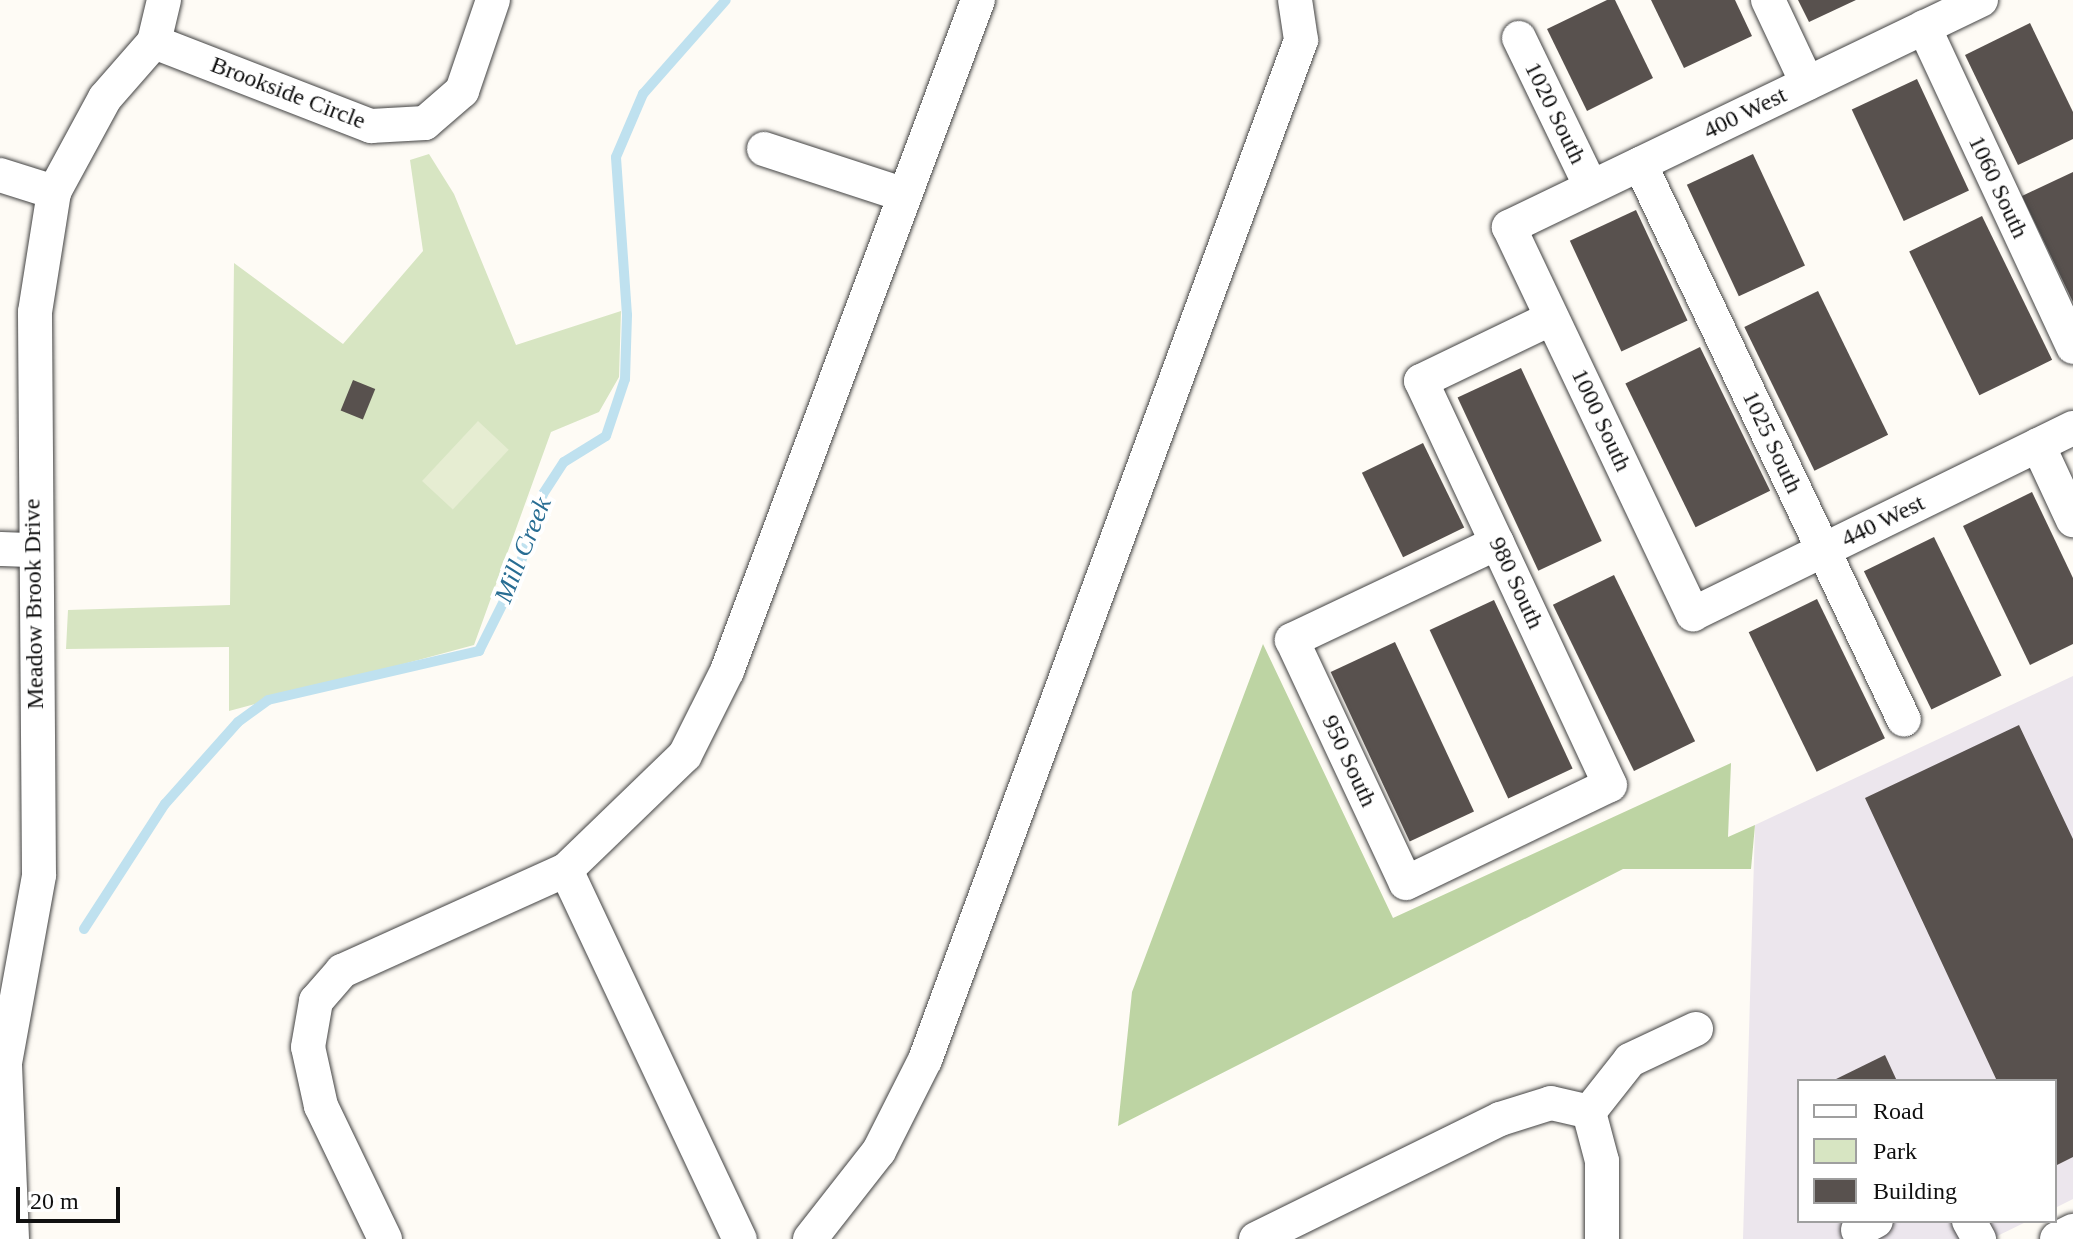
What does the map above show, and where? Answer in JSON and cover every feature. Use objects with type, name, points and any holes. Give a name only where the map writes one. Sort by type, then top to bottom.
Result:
[{"type":"street","name":"Meadow Brook Drive","points":[[12,1239],[5,1063],[39,875],[16,550],[35,312],[54,192],[105,98],[154,42],[164,0]]},
{"type":"street","name":"Brookside Circle","points":[[154,42],[371,126],[425,123],[462,91],[493,0]]},
{"type":"street","points":[[385,1239],[321,1106],[308,1047],[316,1001],[342,971],[566,870],[685,755],[727,671],[978,0]]},
{"type":"street","points":[[810,1239],[879,1151],[925,1060],[1301,40],[1295,0]]},
{"type":"street","points":[[1768,0],[1807,83]]},
{"type":"street","name":"400 West","points":[[1509,227],[1981,0]]},
{"type":"street","name":"1060 South","points":[[1924,27],[2073,347]]},
{"type":"street","name":"1020 South","points":[[1519,38],[1591,187]]},
{"type":"street","points":[[764,149],[905,195]]},
{"type":"street","name":"1025 South","points":[[1640,164],[1904,720]]},
{"type":"street","points":[[0,175],[54,192]]},
{"type":"street","name":"1000 South","points":[[1509,227],[1693,614]]},
{"type":"street","name":"980 South","points":[[1406,883],[1610,785],[1421,381],[1552,318]]},
{"type":"street","name":"440 West","points":[[1693,614],[2073,428]]},
{"type":"street","points":[[2038,445],[2073,520]]},
{"type":"street","name":"950 South","points":[[1406,883],[1292,640],[1497,543]]},
{"type":"street","points":[[566,870],[740,1239]]},
{"type":"street","points":[[1589,1112],[1630,1060],[1696,1029]]},
{"type":"street","points":[[1256,1239],[1500,1119],[1551,1103],[1589,1112]]},
{"type":"street","points":[[1589,1112],[1602,1161],[1602,1239]]},
{"type":"street","points":[[2057,1239],[2073,1231]]},
{"type":"shaded area","points":[[2073,676],[2073,1199],[2057,1207],[2057,1079],[1797,1079],[1797,1223],[2024,1223],[1991,1239],[1743,1239],[1755,825]]},
{"type":"green space","points":[[429,154],[454,194],[516,345],[621,311],[619,377],[599,412],[551,432],[474,645],[229,711],[229,647],[66,649],[68,610],[230,605],[234,263],[343,344],[423,251],[410,160]]},
{"type":"green space","points":[[478,421],[509,450],[453,510],[422,481]]},
{"type":"green space","points":[[1263,644],[1393,918],[1731,763],[1728,837],[1755,825],[1751,869],[1623,869],[1118,1126],[1132,992]]},
{"type":"building","points":[[1607,0],[1615,0],[1653,78],[1587,111],[1547,29]]},
{"type":"building","points":[[1651,0],[1735,0],[1752,36],[1684,68]]},
{"type":"building","points":[[1798,0],[1856,0],[1809,22]]},
{"type":"building","points":[[2030,23],[2073,112],[2073,139],[2018,165],[1965,55]]},
{"type":"building","points":[[1917,79],[1969,190],[1904,221],[1852,109]]},
{"type":"building","points":[[1753,154],[1805,265],[1739,296],[1687,185]]},
{"type":"building","points":[[2073,172],[2073,302],[2022,196]]},
{"type":"building","points":[[1636,210],[1688,321],[1621,351],[1570,241]]},
{"type":"building","points":[[1982,216],[2052,360],[1979,395],[1909,252]]},
{"type":"building","points":[[1818,291],[1888,435],[1814,471],[1744,327]]},
{"type":"building","points":[[1700,347],[1770,491],[1696,527],[1625,383]]},
{"type":"building","points":[[1521,368],[1602,541],[1538,571],[1458,398]]},
{"type":"building","points":[[353,380],[375,389],[363,420],[341,411]]},
{"type":"building","points":[[1423,443],[1464,527],[1403,557],[1362,473]]},
{"type":"building","points":[[2032,492],[2073,578],[2073,644],[2030,665],[1963,526]]},
{"type":"building","points":[[1934,537],[2002,675],[1931,710],[1864,571]]},
{"type":"building","points":[[1614,575],[1695,741],[1634,771],[1553,605]]},
{"type":"building","points":[[1817,599],[1885,738],[1817,772],[1749,632]]},
{"type":"building","points":[[1494,600],[1573,769],[1508,799],[1430,630]]},
{"type":"building","points":[[1395,642],[1474,811],[1410,841],[1331,672]]},
{"type":"building","points":[[2019,725],[2073,839],[2073,1157],[2057,1165],[2057,1079],[1996,1079],[1865,798]]},
{"type":"building","points":[[1885,1055],[1896,1079],[1836,1079]]},
{"type":"waterway","name":"Mill Creek","points":[[84,929],[165,804],[238,722],[268,700],[479,651],[516,577],[543,494],[564,462],[606,436],[625,379],[627,315],[616,157],[643,94],[726,0]]}]
